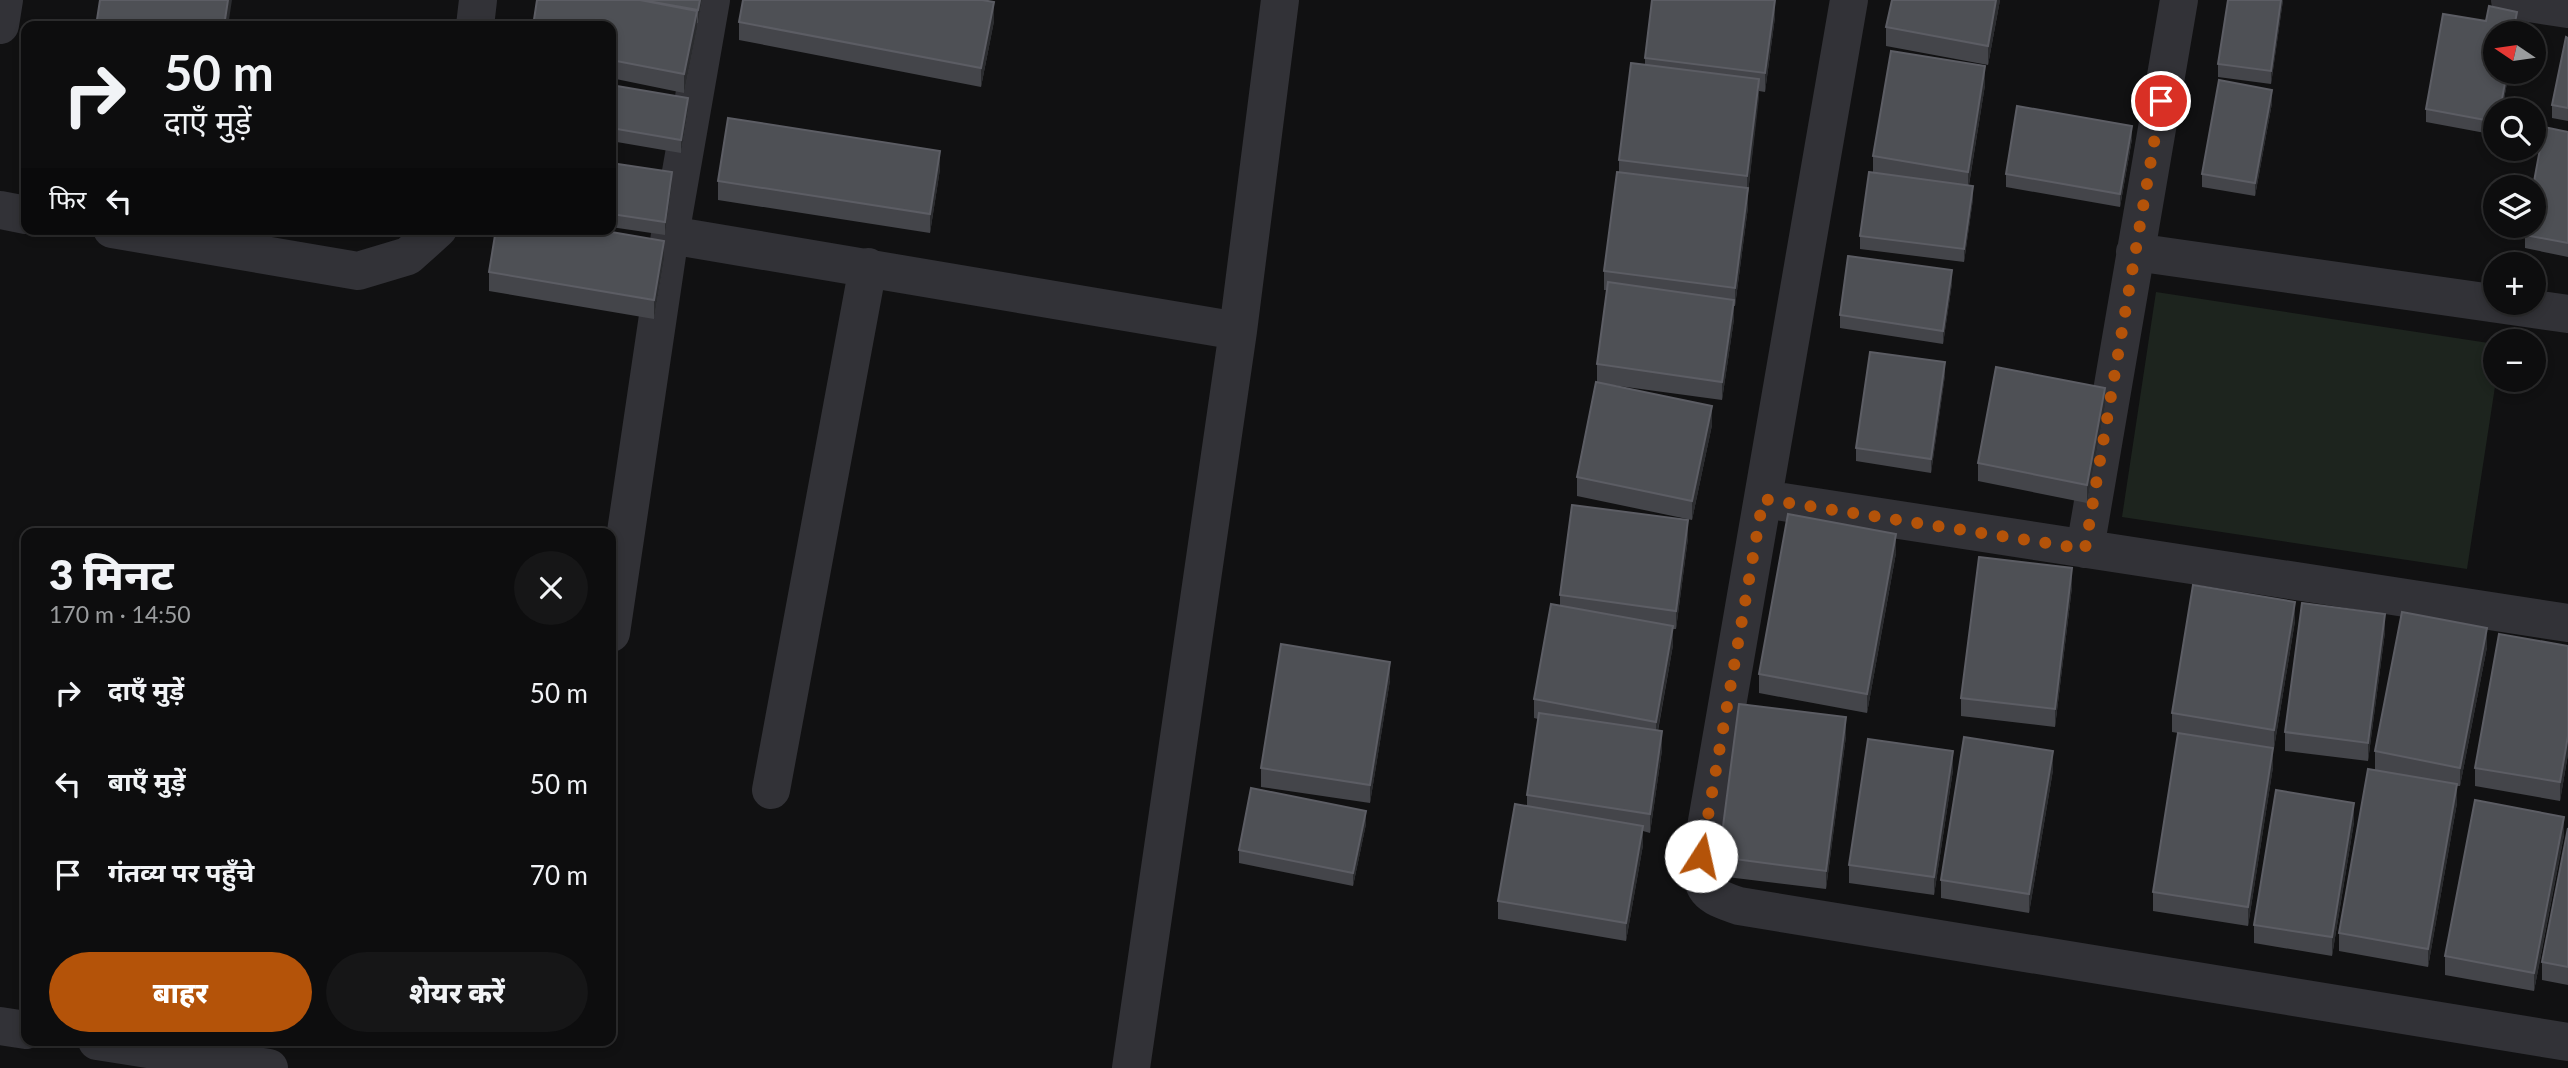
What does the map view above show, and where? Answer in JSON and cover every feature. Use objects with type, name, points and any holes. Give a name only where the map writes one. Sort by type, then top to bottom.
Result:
[{"type":"street","points":[[0,25],[4,0]]},
{"type":"street","points":[[476,21],[478,0]]},
{"type":"street","points":[[616,598],[670,235],[710,0]]},
{"type":"street","points":[[1131,1068],[1238,331],[1280,0]]},
{"type":"street","points":[[1849,0],[1701,856],[1701,880],[1714,897],[1739,906],[2568,1042]]},
{"type":"street","points":[[2085,549],[2179,0]]},
{"type":"street","points":[[2510,0],[2568,9]]},
{"type":"street","points":[[0,210],[21,214]]},
{"type":"street","points":[[147,235],[358,271],[408,256],[431,235]]},
{"type":"street","points":[[670,235],[1238,331]]},
{"type":"street","points":[[2135,251],[2568,314]]},
{"type":"street","points":[[771,790],[868,267]]},
{"type":"street","points":[[1763,499],[2568,623]]},
{"type":"street","points":[[0,1026],[21,1029]]},
{"type":"street","points":[[129,1046],[269,1068]]},
{"type":"shaded area","points":[[2156,292],[2483,342],[2483,392],[2494,392],[2467,569],[2122,517]]},
{"type":"building","points":[[100,0],[228,0],[225,21],[97,21]]},
{"type":"building","points":[[537,0],[640,0],[697,11],[684,74],[616,61],[616,21],[534,21]]},
{"type":"building","points":[[642,0],[700,0],[698,10]]},
{"type":"building","points":[[743,0],[994,2],[981,68],[739,22]]},
{"type":"building","points":[[1652,0],[1775,0],[1765,73],[1645,58]]},
{"type":"building","points":[[1892,0],[1996,0],[1988,46],[1886,27]]},
{"type":"building","points":[[2228,0],[2281,0],[2271,71],[2218,64]]},
{"type":"building","points":[[2489,6],[2517,12],[2515,21],[2486,21]]},
{"type":"building","points":[[2443,14],[2486,21],[2483,21],[2483,84],[2505,84],[2502,98],[2483,98],[2483,120],[2426,109]]},
{"type":"building","points":[[2566,37],[2568,38],[2568,108],[2552,105]]},
{"type":"building","points":[[1891,51],[1985,66],[1968,172],[1873,156]]},
{"type":"building","points":[[1631,63],[1759,79],[1747,176],[1619,160]]},
{"type":"building","points":[[2219,80],[2272,90],[2255,183],[2202,174]]},
{"type":"building","points":[[616,86],[688,98],[681,140],[616,129]]},
{"type":"building","points":[[2017,106],[2132,126],[2120,194],[2006,174]]},
{"type":"building","points":[[728,118],[940,151],[930,214],[718,181]]},
{"type":"building","points":[[2546,127],[2568,132],[2568,243],[2541,238],[2546,238],[2546,175],[2535,175],[2538,161],[2546,161]]},
{"type":"building","points":[[616,164],[672,172],[665,222],[616,215]]},
{"type":"building","points":[[1617,172],[1748,188],[1735,288],[1604,271]]},
{"type":"building","points":[[1869,172],[1973,186],[1964,249],[1860,236]]},
{"type":"building","points":[[616,233],[664,241],[654,300],[489,272],[495,235],[616,235]]},
{"type":"building","points":[[1848,256],[1952,270],[1943,331],[1840,315]]},
{"type":"building","points":[[1608,282],[1734,300],[1722,382],[1597,364]]},
{"type":"building","points":[[1870,352],[1945,362],[1931,459],[1856,448]]},
{"type":"building","points":[[1996,367],[2105,388],[2087,485],[1978,463]]},
{"type":"building","points":[[1596,382],[1712,406],[1692,501],[1577,477]]},
{"type":"building","points":[[1572,505],[1688,520],[1676,611],[1560,595]]},
{"type":"building","points":[[1788,514],[1896,534],[1867,694],[1759,674]]},
{"type":"building","points":[[1979,557],[2072,568],[2055,709],[1961,698]]},
{"type":"building","points":[[2193,585],[2295,602],[2274,730],[2172,713]]},
{"type":"building","points":[[2302,603],[2385,614],[2368,743],[2285,732]]},
{"type":"building","points":[[1551,604],[1673,626],[1656,722],[1534,699]]},
{"type":"building","points":[[2402,612],[2487,628],[2460,768],[2375,751]]},
{"type":"building","points":[[2499,634],[2568,646],[2568,736],[2560,782],[2475,768]]},
{"type":"building","points":[[1281,644],[1390,662],[1370,785],[1261,768]]},
{"type":"building","points":[[1739,704],[1846,717],[1826,871],[1719,857]]},
{"type":"building","points":[[1539,713],[1662,731],[1650,814],[1527,795]]},
{"type":"building","points":[[2178,733],[2273,748],[2248,907],[2153,892]]},
{"type":"building","points":[[1964,737],[2053,751],[2029,894],[1941,880]]},
{"type":"building","points":[[1868,739],[1953,751],[1934,877],[1849,865]]},
{"type":"building","points":[[2368,769],[2457,784],[2428,949],[2339,933]]},
{"type":"building","points":[[1251,788],[1366,811],[1353,873],[1239,850]]},
{"type":"building","points":[[2276,790],[2354,803],[2332,937],[2254,925]]},
{"type":"building","points":[[2475,800],[2564,817],[2534,973],[2445,956]]},
{"type":"building","points":[[1515,804],[1643,826],[1626,923],[1498,901]]},
{"type":"building","points":[[2568,828],[2568,967],[2542,962]]},
{"type":"route","points":[[1701,856],[1763,499],[2085,549],[2161,101]]}]
